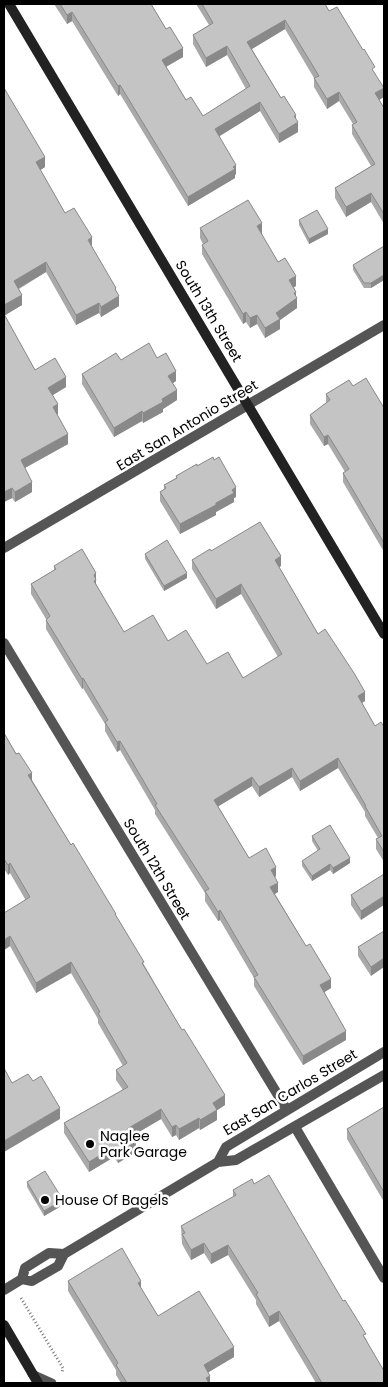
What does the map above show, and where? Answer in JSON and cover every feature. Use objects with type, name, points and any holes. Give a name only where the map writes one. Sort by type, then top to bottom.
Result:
[{"type":"street","name":"South 13th Street","points":[[9,4],[384,634]]},
{"type":"street","name":"East San Antonio Street","points":[[4,548],[384,325]]},
{"type":"street","name":"South 12th Street","points":[[4,643],[287,1110]]},
{"type":"street","name":"East San Carlos Street","points":[[218,1162],[226,1147],[384,1052]]},
{"type":"street","name":"East San Carlos Street","points":[[22,1278],[32,1281],[58,1266],[64,1254],[218,1162],[236,1160],[384,1074]]},
{"type":"street","points":[[295,1127],[384,1278]]},
{"type":"street","name":"East San Carlos Street","points":[[4,1290],[22,1278],[25,1268],[49,1253],[64,1254]]},
{"type":"street","points":[[4,1325],[35,1379]]},
{"type":"lane","points":[[35,1379],[52,1383]]},
{"type":"path","points":[[32,1316],[63,1368],[62,1375]]},
{"type":"building","points":[[60,4],[151,4],[166,29],[170,27],[183,48],[162,60],[186,100],[191,97],[203,116],[250,86],[227,46],[206,58],[193,35],[213,23],[202,4],[325,4],[329,11],[337,7],[375,67],[372,69],[384,88],[375,93],[384,108],[384,214],[371,193],[346,207],[335,188],[375,164],[352,125],[357,122],[339,92],[327,99],[314,78],[319,76],[285,20],[247,42],[281,98],[284,96],[296,115],[294,116],[298,122],[279,134],[260,102],[215,129],[236,165],[233,167],[235,169],[188,197],[120,85],[118,86],[72,12],[67,15]]},
{"type":"building","points":[[4,88],[45,157],[36,162],[65,213],[74,208],[92,237],[88,240],[116,288],[119,296],[101,307],[99,303],[76,315],[46,262],[14,281],[22,295],[4,305]]},
{"type":"building","points":[[248,200],[262,223],[257,226],[278,262],[285,258],[296,276],[289,280],[296,292],[294,293],[297,298],[276,313],[280,319],[265,328],[257,315],[250,318],[246,312],[243,314],[202,245],[208,241],[200,228]]},
{"type":"building","points":[[317,210],[328,229],[309,239],[299,220]]},
{"type":"building","points":[[384,246],[384,275],[371,283],[364,283],[353,265]]},
{"type":"building","points":[[4,314],[35,370],[55,358],[66,377],[48,388],[58,404],[53,407],[68,434],[21,460],[32,482],[15,492],[12,488],[4,492]]},
{"type":"building","points":[[149,343],[157,358],[166,353],[176,371],[168,376],[177,390],[162,399],[163,402],[143,413],[142,411],[114,428],[82,374],[116,353],[121,360]]},
{"type":"building","points":[[366,378],[384,408],[384,543],[343,473],[349,469],[328,435],[324,437],[310,415],[330,400],[326,394],[349,380],[353,386]]},
{"type":"building","points":[[213,457],[214,460],[219,457],[236,487],[232,490],[234,493],[180,524],[160,492],[166,488],[164,485],[177,478],[176,476]]},
{"type":"building","points":[[260,522],[281,556],[275,560],[318,634],[325,629],[365,692],[358,696],[375,726],[381,722],[384,727],[384,852],[376,839],[382,836],[338,758],[300,781],[292,768],[259,787],[252,777],[214,800],[249,858],[266,848],[276,867],[271,870],[278,883],[270,887],[306,946],[310,944],[331,979],[320,985],[346,1031],[303,1056],[254,977],[258,975],[220,910],[218,912],[205,891],[209,889],[155,805],[157,804],[120,741],[117,742],[105,722],[108,720],[46,620],[50,616],[31,584],[56,569],[54,566],[82,549],[96,573],[94,575],[96,580],[94,581],[124,632],[153,615],[168,641],[186,630],[207,664],[228,652],[243,678],[282,654],[241,584],[216,599],[192,560]]},
{"type":"building","points":[[167,540],[187,573],[164,586],[145,554]]},
{"type":"building","points":[[4,733],[16,754],[19,753],[32,773],[28,775],[71,845],[73,843],[182,1030],[184,1029],[225,1095],[213,1103],[217,1110],[179,1129],[176,1125],[172,1127],[161,1109],[127,1129],[136,1142],[118,1153],[114,1147],[89,1162],[64,1123],[128,1087],[116,1070],[127,1063],[71,962],[36,983],[10,936],[4,940],[4,913],[30,897],[10,863],[8,865],[4,859]]},
{"type":"building","points":[[330,825],[350,858],[333,868],[330,864],[312,876],[302,861],[320,849],[312,836]]},
{"type":"building","points":[[384,874],[384,896],[361,911],[351,895]]},
{"type":"building","points":[[384,931],[384,958],[371,967],[358,947]]},
{"type":"building","points":[[4,1068],[12,1083],[28,1074],[33,1081],[41,1076],[60,1108],[4,1141]]},
{"type":"building","points":[[384,1107],[384,1192],[347,1129]]},
{"type":"building","name":"House Of Bagels","points":[[45,1171],[63,1200],[44,1211],[27,1182]]},
{"type":"building","points":[[269,1175],[343,1301],[345,1300],[366,1334],[363,1335],[384,1371],[384,1383],[322,1383],[279,1311],[269,1317],[256,1294],[258,1293],[228,1245],[211,1254],[204,1243],[191,1250],[182,1234],[185,1233],[181,1226],[236,1195],[233,1190],[252,1179],[254,1184]]},
{"type":"building","points":[[122,1248],[141,1281],[138,1283],[158,1316],[199,1291],[234,1347],[204,1365],[210,1376],[206,1378],[209,1383],[127,1383],[116,1365],[118,1363],[68,1281]]},
{"type":"place","name":"Naglee Park Garage","points":[[90,1144]]},
{"type":"place","name":"House Of Bagels","points":[[45,1200]]}]
